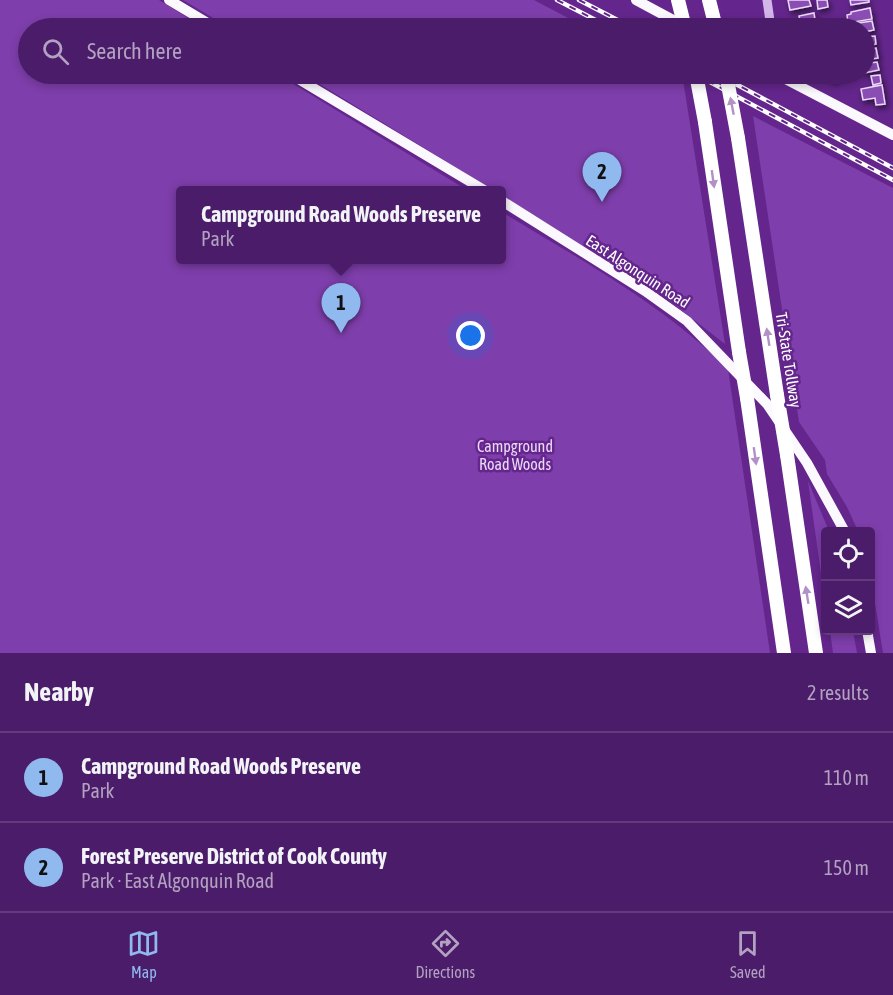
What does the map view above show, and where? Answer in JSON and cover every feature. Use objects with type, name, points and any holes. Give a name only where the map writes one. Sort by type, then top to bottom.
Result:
[{"type":"highway","points":[[678,0],[683,18]]},
{"type":"highway","points":[[709,0],[714,18]]},
{"type":"highway","points":[[698,84],[784,653]]},
{"type":"highway","name":"Tri-State Tollway","points":[[728,84],[816,653]]},
{"type":"main road","points":[[169,0],[199,18]]},
{"type":"main road","points":[[636,0],[668,18]]},
{"type":"main road","points":[[307,84],[477,186]]},
{"type":"main road","points":[[795,84],[893,135]]},
{"type":"main road","name":"East Algonquin Road","points":[[506,204],[645,291],[687,321],[767,404],[807,463],[843,527]]},
{"type":"main road","points":[[868,635],[871,653]]},
{"type":"street","points":[[767,0],[770,18]]},
{"type":"green space","name":"Campground Road Woods","points":[[0,0],[159,0],[188,18],[18,18],[18,84],[293,84],[460,186],[176,186],[176,264],[506,264],[506,214],[648,303],[703,346],[728,369],[770,653],[0,653]]},
{"type":"green space","points":[[183,0],[534,0],[568,18],[213,18]]},
{"type":"green space","points":[[319,84],[684,84],[725,344],[663,296],[506,198],[506,186],[486,186]]},
{"type":"green space","points":[[753,116],[893,188],[893,653],[883,653],[875,604],[875,527],[856,527],[827,474],[825,460],[799,422]]},
{"type":"green space","points":[[808,481],[827,527],[821,527],[821,574]]},
{"type":"green space","points":[[831,635],[854,635],[857,653],[833,653]]},
{"type":"building","points":[[788,0],[809,0],[811,6],[790,10]]},
{"type":"building","points":[[817,0],[827,0],[828,7],[818,9]]},
{"type":"building","points":[[850,0],[869,0],[869,2],[851,5]]},
{"type":"building","points":[[870,8],[872,18],[847,18],[847,15]]},
{"type":"building","points":[[814,13],[815,18],[799,18],[799,16]]},
{"type":"building","points":[[875,62],[877,62],[879,70],[875,71]]},
{"type":"building","points":[[880,75],[881,83],[873,85],[875,84],[875,76]]},
{"type":"building","points":[[882,85],[885,104],[876,105],[875,98],[863,100],[861,89]]},
{"type":"railway","points":[[557,0],[592,18]]},
{"type":"railway","points":[[579,0],[614,18]]},
{"type":"railway","points":[[714,84],[893,180]]},
{"type":"railway","points":[[736,84],[893,168]]},
{"type":"place","name":"Forest Preserve District of Cook County","points":[[602,202]]},
{"type":"place","name":"Campground Road Woods Preserve","points":[[341,333]]}]
